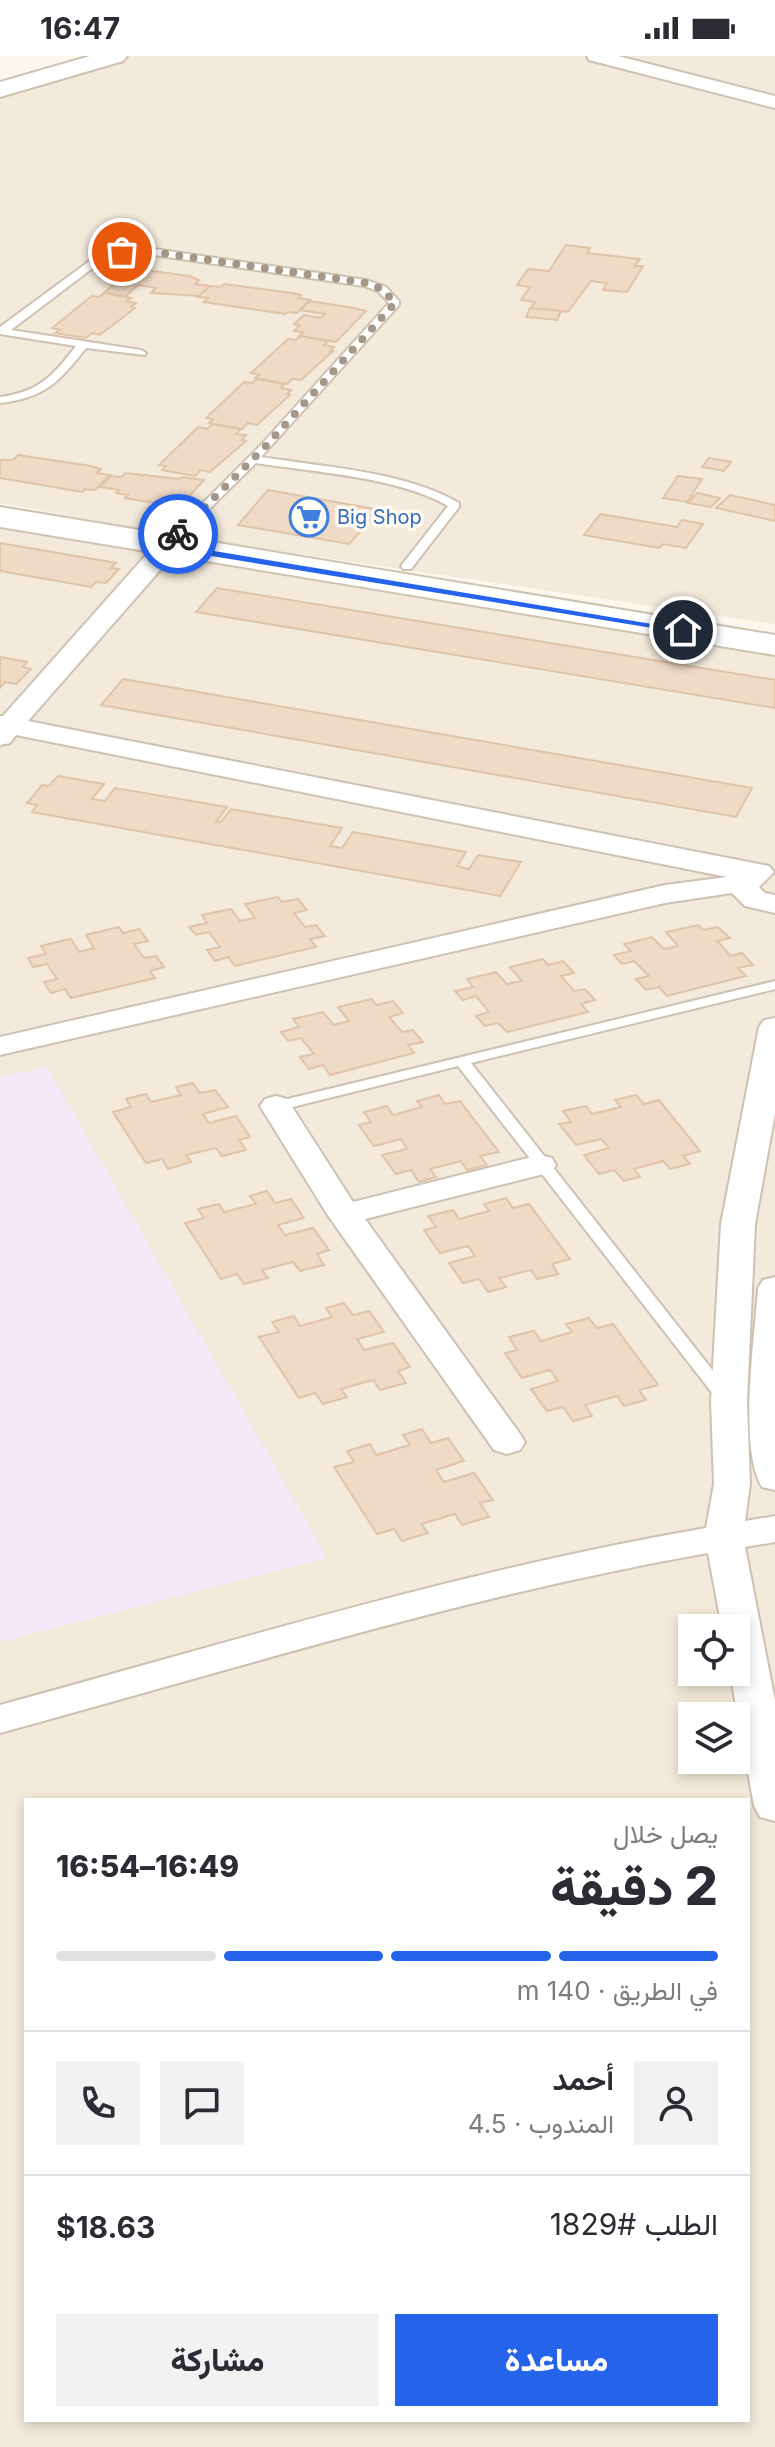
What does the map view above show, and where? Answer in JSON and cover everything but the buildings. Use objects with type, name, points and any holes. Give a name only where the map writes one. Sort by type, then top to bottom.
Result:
[{"type":"main road","points":[[0,501],[173,539],[775,645]]},
{"type":"main road","points":[[0,517],[407,566],[775,625]]},
{"type":"street","points":[[0,75],[67,56]]},
{"type":"street","points":[[0,90],[115,56]]},
{"type":"street","points":[[596,56],[775,102]]},
{"type":"street","points":[[3,729],[173,539]]},
{"type":"street","points":[[3,729],[757,876]]},
{"type":"street","points":[[757,876],[748,895],[755,900],[775,904]]},
{"type":"street","points":[[0,1046],[635,900],[757,876]]},
{"type":"street","points":[[775,1027],[738,1224],[729,1402],[732,1484],[724,1536],[775,1806]]},
{"type":"street","points":[[276,1106],[344,1214],[507,1442]]},
{"type":"street","points":[[344,1214],[540,1165]]},
{"type":"street","points":[[775,1288],[767,1419],[775,1478]]},
{"type":"street","points":[[0,1719],[508,1580],[724,1536],[775,1529]]},
{"type":"lane","points":[[1,331],[103,256],[122,252],[154,252],[366,283],[382,289],[395,303],[253,459],[173,539]]},
{"type":"lane","points":[[1,331],[141,353]]},
{"type":"lane","points":[[0,400],[14,399],[51,385],[83,344]]},
{"type":"lane","points":[[253,459],[401,485],[446,497],[455,505],[407,566]]},
{"type":"lane","points":[[276,1106],[775,985]]},
{"type":"lane","points":[[461,1060],[540,1165],[729,1402]]},
{"type":"shaded area","points":[[121,56],[775,56],[775,624],[182,537],[0,503],[0,91]]},
{"type":"shaded area","points":[[0,519],[775,647],[775,2447],[0,2447]]},
{"type":"shaded area","points":[[47,1067],[327,1558],[0,1642],[0,1077]]},
{"type":"way so far","points":[[122,252],[154,252],[366,283],[382,289],[395,303],[264,448],[178,534]]},
{"type":"place","name":"Big Shop","points":[[309,517]]},
{"type":"route","points":[[178,534],[165,546],[683,630]]}]
